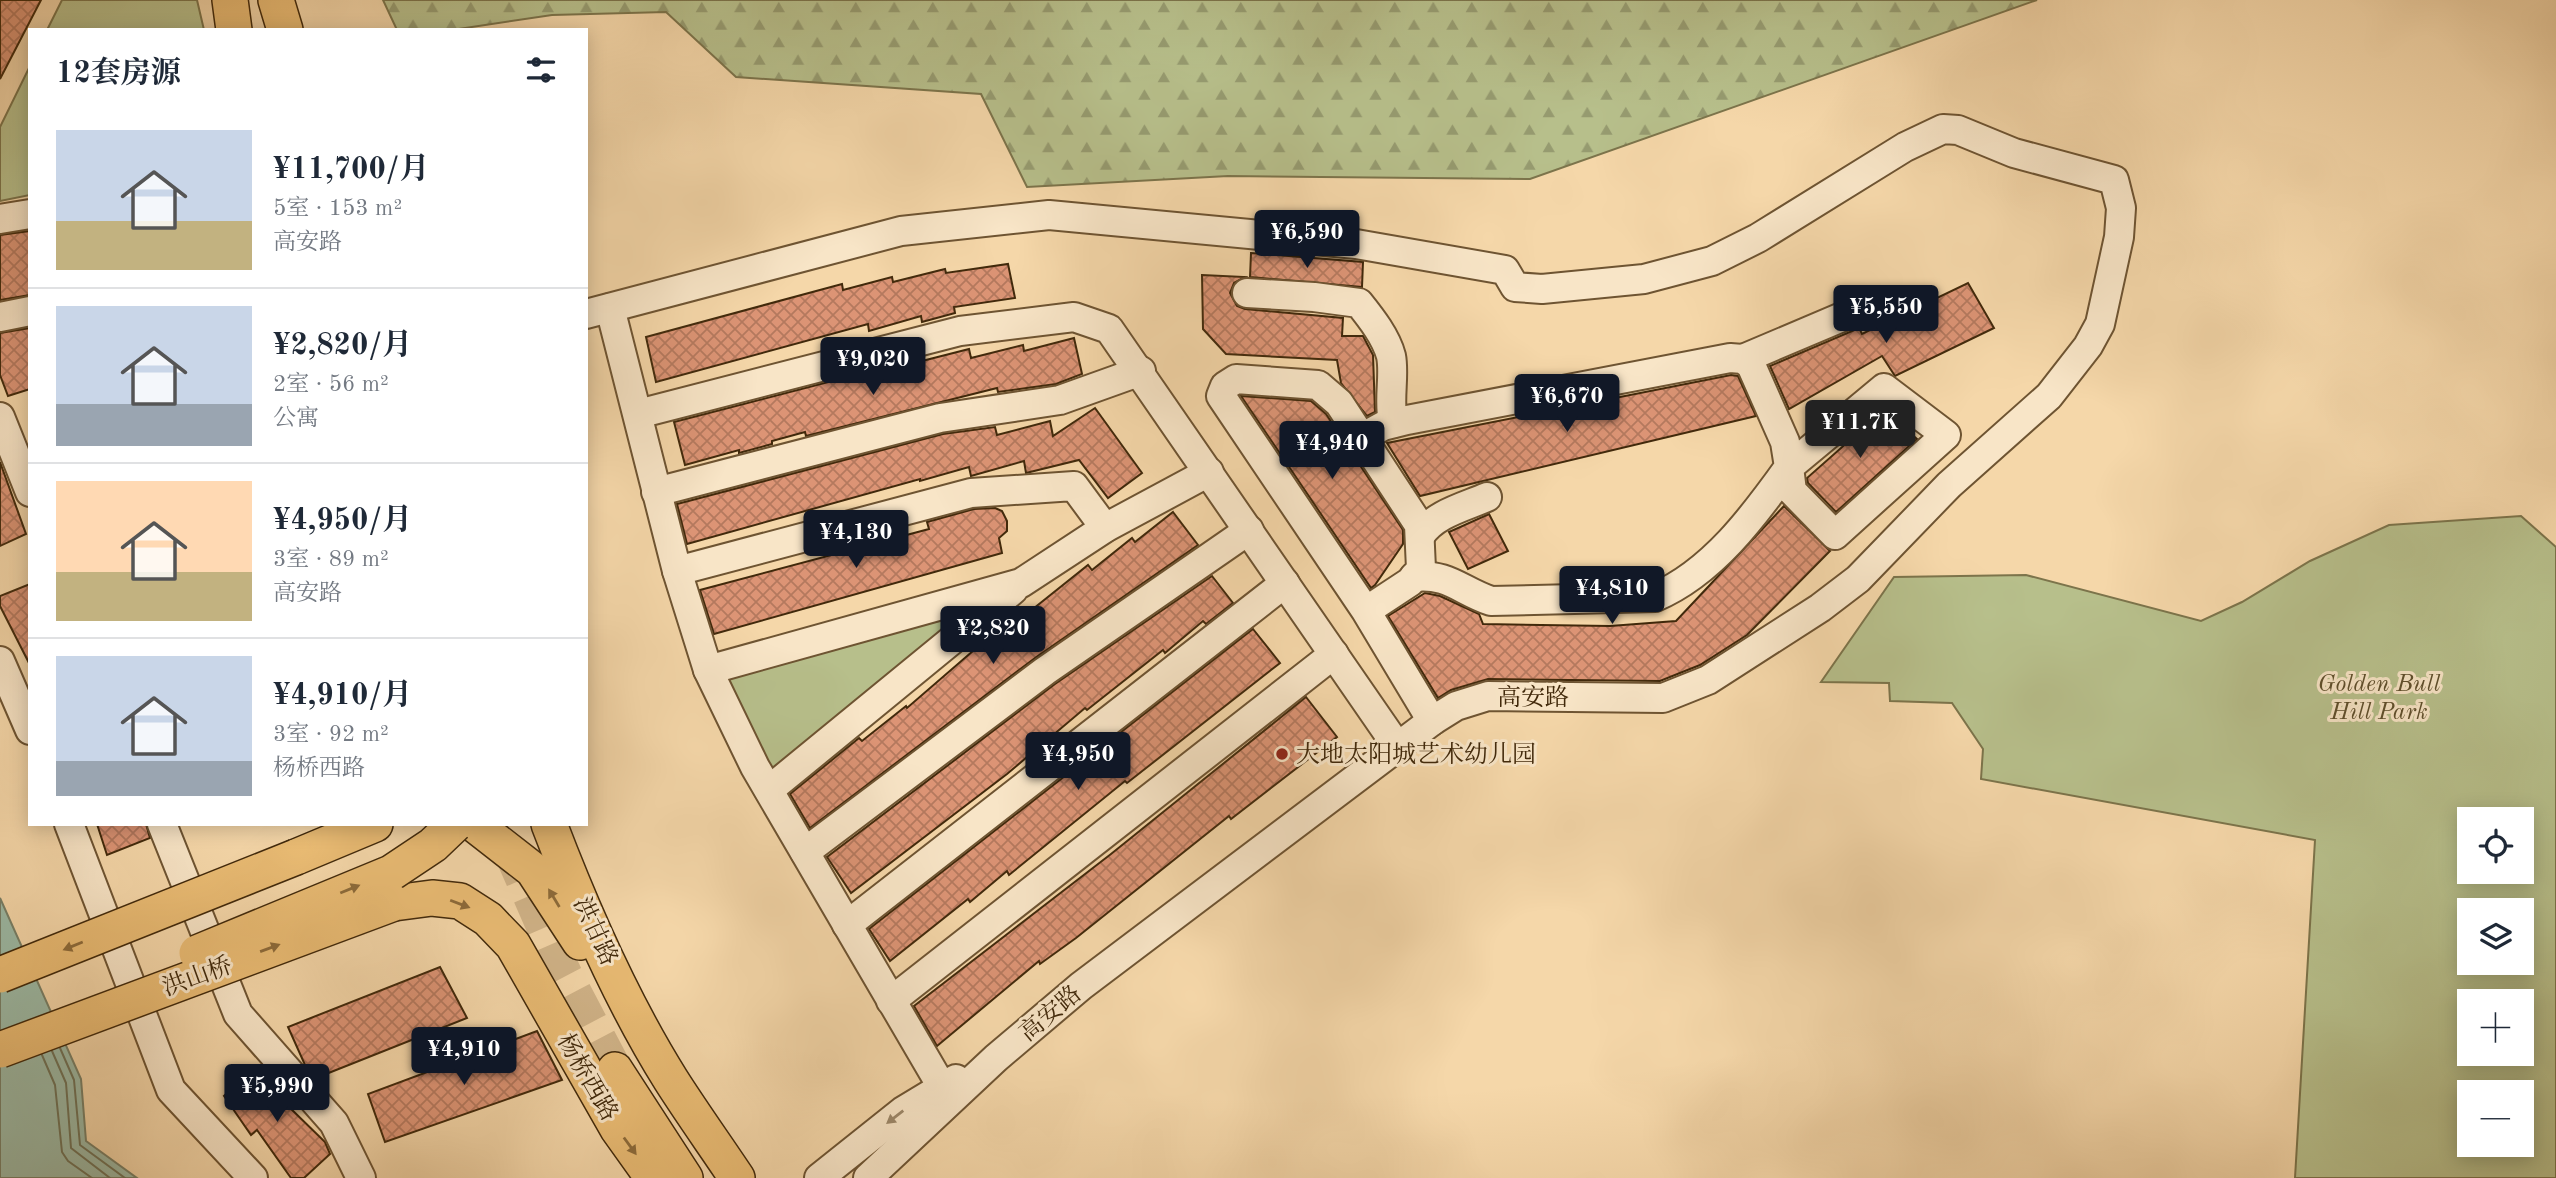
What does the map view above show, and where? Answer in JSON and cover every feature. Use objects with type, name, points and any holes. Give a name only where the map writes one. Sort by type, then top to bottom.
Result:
[{"type":"main road","points":[[275,0],[284,28]]},
{"type":"main road","points":[[0,975],[370,826]]},
{"type":"main road","points":[[92,1015],[170,965],[391,873],[433,845],[453,826]]},
{"type":"main road","points":[[477,826],[497,839],[540,878],[737,1178]]},
{"type":"main road","name":"洪甘路","points":[[550,826],[596,934],[646,1037]]},
{"type":"main road","name":"杨桥西路","points":[[394,903],[432,898],[460,901],[488,919],[513,945],[618,1129],[653,1178]]},
{"type":"main road","name":"洪山桥","points":[[0,1050],[394,903]]},
{"type":"main road","points":[[615,1070],[685,1178]]},
{"type":"street","name":"高安路","points":[[598,311],[901,231],[1049,215],[1343,242],[1438,256],[1505,270],[1515,286],[1542,289],[1644,279],[1712,261],[1758,238],[1905,148],[1943,129],[1958,131],[2014,153],[2114,180],[2121,208],[2119,237],[2100,324],[2088,346],[2049,396],[1949,485],[1858,579],[1820,608],[1708,680],[1662,698],[1488,696],[1456,706],[1397,746],[1081,986],[996,1058],[868,1178]]},
{"type":"street","points":[[0,219],[28,214]]},
{"type":"street","points":[[1247,293],[1359,303],[1384,339],[1391,358],[1389,404],[1393,424]]},
{"type":"street","points":[[1363,437],[1393,424],[1701,362],[1743,359],[1875,303]]},
{"type":"street","points":[[0,317],[28,311]]},
{"type":"street","points":[[598,311],[638,414],[677,571],[708,670],[769,790],[942,1087]]},
{"type":"street","points":[[638,414],[960,331],[1034,319],[1074,317],[1109,329],[1397,746]]},
{"type":"street","points":[[1414,577],[1432,575],[1451,580],[1470,594],[1491,601],[1655,597],[1676,588],[1735,535],[1789,467],[1884,388],[1946,435],[1835,535],[1792,491],[1789,467],[1785,442],[1751,365],[1743,359]]},
{"type":"street","points":[[656,492],[940,418],[1060,400],[1141,372]]},
{"type":"street","points":[[1366,611],[1414,577],[1421,569],[1419,525],[1339,403],[1318,385],[1236,379],[1226,386],[1221,396],[1366,611],[1432,721]]},
{"type":"street","points":[[0,417],[28,487]]},
{"type":"street","points":[[769,790],[1021,583],[1105,528],[1209,472]]},
{"type":"street","points":[[677,571],[971,494],[1074,485],[1105,528]]},
{"type":"street","points":[[1420,536],[1427,525],[1437,519],[1487,497]]},
{"type":"street","points":[[805,852],[1045,671],[1249,530]]},
{"type":"street","points":[[708,670],[1021,583]]},
{"type":"street","points":[[847,925],[1049,764],[1285,583]]},
{"type":"street","points":[[891,1001],[1334,654]]},
{"type":"street","points":[[0,661],[28,725]]},
{"type":"street","points":[[70,826],[171,1090],[253,1178]]},
{"type":"street","points":[[163,826],[238,1014],[334,1123],[361,1178]]},
{"type":"street","name":"高安路","points":[[819,1178],[903,1111],[996,1058]]},
{"type":"green space","points":[[62,0],[197,0],[204,28],[48,28]]},
{"type":"green space","points":[[383,0],[2037,0],[1530,179],[1228,176],[1027,187],[981,94],[736,77],[666,12],[552,15],[465,28],[396,28]]},
{"type":"green space","points":[[28,70],[28,195],[0,201],[0,127]]},
{"type":"green space","name":"Golden Bull Hill Park","points":[[2521,516],[2556,547],[2556,1178],[2295,1178],[2315,840],[1981,779],[1983,749],[1952,703],[1890,701],[1889,683],[1821,682],[1894,577],[2026,575],[2201,621],[2242,602],[2310,561],[2389,525]]},
{"type":"green space","points":[[1002,595],[773,775],[723,676]]},
{"type":"water","points":[[0,898],[81,1079],[86,1141],[137,1178],[0,1178]]},
{"type":"building","points":[[0,0],[41,0],[0,79]]},
{"type":"building","points":[[28,231],[28,295],[0,300],[0,235]]},
{"type":"building","points":[[1251,253],[1363,262],[1362,287],[1250,277]]},
{"type":"building","points":[[1008,264],[1015,298],[954,307],[955,313],[922,322],[921,316],[869,331],[868,324],[656,382],[646,337],[842,284],[843,290],[892,277],[893,282],[945,269],[946,273]]},
{"type":"building","points":[[1202,275],[1245,277],[1234,283],[1230,293],[1237,306],[1245,309],[1343,318],[1342,336],[1363,336],[1373,355],[1375,412],[1367,416],[1341,383],[1337,360],[1226,354],[1203,329]]},
{"type":"building","points":[[1968,283],[1994,328],[1895,376],[1882,356],[1789,409],[1770,366],[1859,328],[1862,334]]},
{"type":"building","points":[[28,328],[28,390],[8,396],[0,375],[0,333]]},
{"type":"building","points":[[1074,338],[1082,374],[1056,384],[998,392],[997,388],[806,436],[805,432],[772,441],[772,444],[685,465],[674,422],[917,359],[918,362],[969,349],[971,358],[1023,345],[1024,351]]},
{"type":"building","points":[[1731,375],[1738,376],[1756,416],[1420,496],[1387,443]]},
{"type":"building","points":[[1241,396],[1311,401],[1326,414],[1403,530],[1403,544],[1371,588]]},
{"type":"building","points":[[1095,408],[1142,473],[1108,498],[1079,460],[1026,473],[1024,461],[971,476],[969,467],[687,544],[677,504],[943,434],[995,427],[997,435],[1050,421],[1053,436]]},
{"type":"building","points":[[1884,410],[1917,439],[1836,512],[1808,483],[1807,478]]},
{"type":"building","points":[[0,462],[26,534],[0,546]]},
{"type":"building","points":[[1784,506],[1830,551],[1747,635],[1700,665],[1660,681],[1488,679],[1451,690],[1438,698],[1388,616],[1425,593],[1440,596],[1479,614],[1483,624],[1610,626],[1676,621]]},
{"type":"building","points":[[995,508],[1002,511],[1007,521],[1007,531],[999,538],[1002,553],[714,634],[700,590],[929,529],[927,522],[974,509]]},
{"type":"building","points":[[1173,512],[1198,545],[1035,658],[810,828],[790,794],[859,738],[862,741],[906,706],[907,708],[996,631],[999,636],[1088,565],[1092,570],[1132,538],[1135,542]]},
{"type":"building","points":[[1489,514],[1508,551],[1468,569],[1449,532]]},
{"type":"building","points":[[1212,576],[1233,603],[1206,624],[1203,621],[1165,653],[1163,650],[1087,710],[1085,708],[1007,774],[851,893],[827,857],[1055,684]]},
{"type":"building","points":[[28,585],[28,661],[0,606],[0,596]]},
{"type":"building","points":[[1253,629],[1280,663],[1127,783],[1125,781],[1009,875],[1007,871],[970,902],[968,899],[890,961],[869,929]]},
{"type":"building","points":[[1306,697],[1337,737],[1231,819],[1229,816],[1076,938],[1040,964],[1039,961],[937,1046],[914,1006],[1111,854]]},
{"type":"building","points":[[98,826],[147,826],[150,838],[107,855]]},
{"type":"building","points":[[440,967],[467,1018],[316,1078],[305,1065],[288,1027]]},
{"type":"building","points":[[537,1031],[562,1080],[385,1142],[368,1094]]},
{"type":"building","points":[[255,1067],[289,1100],[285,1103],[325,1142],[330,1154],[304,1178],[291,1178],[257,1130],[251,1135],[224,1096]]},
{"type":"tunnel","points":[[509,847],[564,973],[615,1070]]},
{"type":"place","name":"大地太阳城艺术幼儿园","points":[[1282,754]]}]
